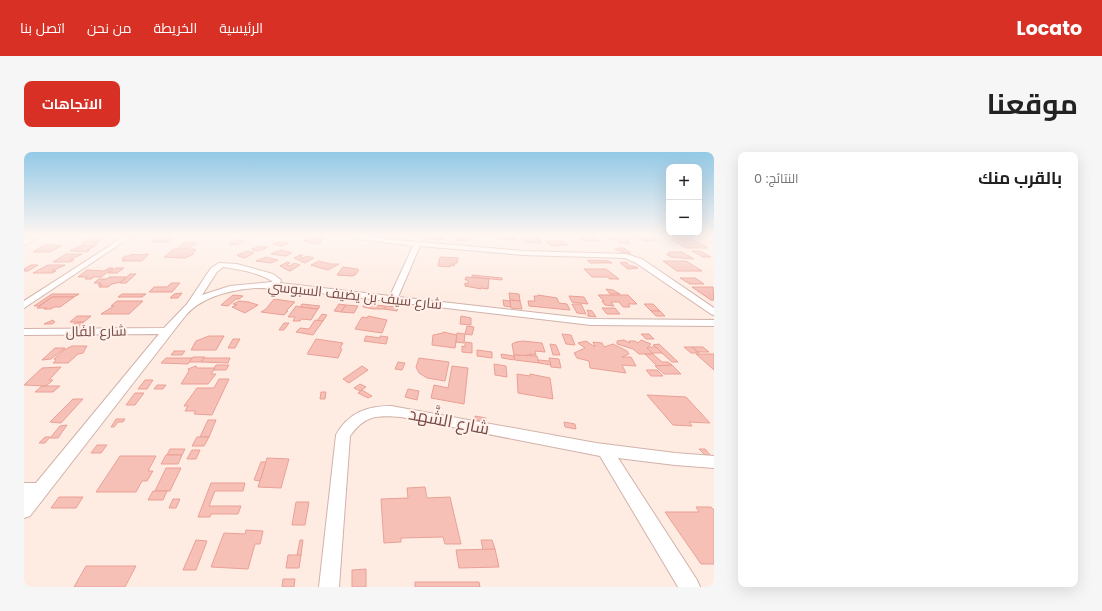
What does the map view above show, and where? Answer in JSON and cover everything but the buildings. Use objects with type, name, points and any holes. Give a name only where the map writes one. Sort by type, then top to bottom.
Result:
[{"type":"street","points":[[24,305],[98,256]]},
{"type":"street","points":[[393,298],[412,256]]},
{"type":"street","points":[[627,256],[639,261],[714,312]]},
{"type":"street","points":[[189,307],[214,270],[222,265],[231,265],[270,276],[277,280],[275,284],[266,291],[252,291]]},
{"type":"street","name":"شارع سيف بن يضيف السبوسي","points":[[24,510],[32,490],[189,307],[207,297],[228,290],[252,285],[275,284],[591,322],[640,324],[714,323]]},
{"type":"street","name":"شارع الفَال","points":[[24,332],[167,331]]},
{"type":"street","name":"شارع الشَّهد","points":[[329,587],[342,435],[351,422],[366,414],[383,410],[401,412],[661,459],[714,462]]},
{"type":"street","points":[[605,450],[690,587]]}]
